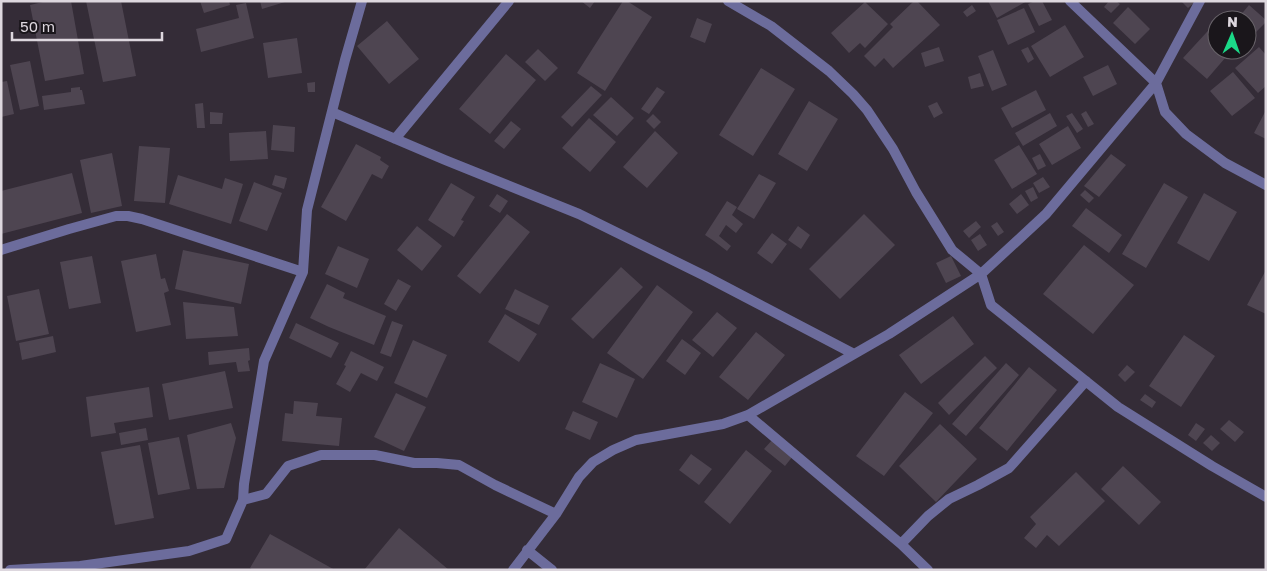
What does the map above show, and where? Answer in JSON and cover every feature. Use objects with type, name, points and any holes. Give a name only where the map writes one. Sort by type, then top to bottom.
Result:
[{"type":"street","points":[[10,570],[80,566],[189,551],[226,539],[243,500],[264,361],[302,272],[307,210],[362,1]]},
{"type":"street","points":[[395,139],[510,1]]},
{"type":"street","points":[[728,1],[771,26],[829,71],[853,94],[893,149],[916,192],[952,250],[980,274],[991,305],[1118,407],[1212,466],[1266,497]]},
{"type":"street","points":[[1070,1],[1156,83],[1165,112],[1186,134],[1225,163],[1266,185]]},
{"type":"street","points":[[513,570],[556,514],[579,477],[593,462],[613,450],[636,440],[723,424],[748,415],[889,334],[980,274],[1046,214],[1156,83],[1200,1]]},
{"type":"street","points":[[332,112],[579,214],[705,276],[854,354]]},
{"type":"street","points":[[1,250],[116,216],[128,216],[302,272]]},
{"type":"street","points":[[902,544],[928,516],[949,499],[1008,468],[1086,381]]},
{"type":"street","points":[[748,415],[902,544],[928,570]]},
{"type":"street","points":[[243,500],[266,494],[288,466],[321,455],[375,455],[414,463],[459,465],[495,485],[556,514]]},
{"type":"street","points":[[527,550],[552,570]]},
{"type":"building","points":[[47,1],[71,1],[84,74],[45,81],[30,5]]},
{"type":"building","points":[[86,1],[121,1],[136,76],[103,82]]},
{"type":"building","points":[[200,1],[229,1],[230,5],[204,13]]},
{"type":"building","points":[[260,1],[285,1],[285,2],[262,9]]},
{"type":"building","points":[[581,1],[595,1],[590,8]]},
{"type":"building","points":[[623,1],[627,1],[652,17],[605,91],[577,73]]},
{"type":"building","points":[[914,1],[917,1],[940,25],[893,68],[884,58],[875,67],[864,56],[893,27],[890,24]]},
{"type":"building","points":[[988,1],[1027,1],[997,18]]},
{"type":"building","points":[[1042,1],[1052,20],[1039,26],[1028,4]]},
{"type":"building","points":[[1109,1],[1116,1],[1120,4],[1111,13],[1104,7]]},
{"type":"building","points":[[1181,1],[1196,1],[1188,8]]},
{"type":"building","points":[[865,2],[888,24],[865,48],[860,43],[849,53],[831,33]]},
{"type":"building","points":[[246,3],[254,38],[201,52],[196,29],[239,18],[236,5]]},
{"type":"building","points":[[972,5],[976,11],[967,17],[963,12]]},
{"type":"building","points":[[1249,5],[1255,10],[1245,10]]},
{"type":"building","points":[[1128,7],[1150,29],[1135,44],[1113,23]]},
{"type":"building","points":[[1024,8],[1035,32],[1008,45],[997,20]]},
{"type":"building","points":[[1257,12],[1266,20],[1257,31]]},
{"type":"building","points":[[697,18],[712,24],[705,43],[690,37]]},
{"type":"building","points":[[387,21],[419,59],[389,84],[357,46]]},
{"type":"building","points":[[1065,25],[1084,57],[1050,77],[1031,46]]},
{"type":"building","points":[[1207,32],[1207,60],[1223,60],[1207,79],[1183,58]]},
{"type":"building","points":[[297,38],[302,73],[268,78],[263,43]]},
{"type":"building","points":[[939,47],[944,61],[925,67],[921,53]]},
{"type":"building","points":[[1028,47],[1034,59],[1028,63],[1021,50]]},
{"type":"building","points":[[1259,47],[1266,55],[1266,86],[1258,93],[1235,68],[1244,60],[1257,60],[1257,49]]},
{"type":"building","points":[[538,49],[558,68],[545,81],[525,62]]},
{"type":"building","points":[[993,50],[1007,85],[992,91],[978,56]]},
{"type":"building","points":[[506,54],[536,80],[490,134],[459,109]]},
{"type":"building","points":[[30,61],[39,106],[20,110],[10,65]]},
{"type":"building","points":[[1108,65],[1117,84],[1093,96],[1083,77]]},
{"type":"building","points":[[761,68],[795,89],[753,156],[719,135]]},
{"type":"building","points":[[1233,72],[1255,98],[1232,116],[1210,91]]},
{"type":"building","points":[[980,73],[984,86],[971,89],[968,77]]},
{"type":"building","points":[[7,81],[14,114],[1,117],[1,82]]},
{"type":"building","points":[[315,82],[315,92],[308,92],[307,83]]},
{"type":"building","points":[[591,86],[602,95],[572,127],[561,117]]},
{"type":"building","points":[[80,87],[85,104],[44,110],[42,96],[71,92],[71,88]]},
{"type":"building","points":[[657,87],[665,92],[649,114],[641,109]]},
{"type":"building","points":[[1036,90],[1046,110],[1012,128],[1001,108]]},
{"type":"building","points":[[611,97],[634,118],[617,136],[593,115]]},
{"type":"building","points":[[809,101],[838,119],[807,171],[778,154]]},
{"type":"building","points":[[937,102],[943,113],[934,118],[928,106]]},
{"type":"building","points":[[203,103],[205,128],[197,128],[195,104]]},
{"type":"building","points":[[1266,110],[1266,139],[1254,133]]},
{"type":"building","points":[[1086,111],[1094,124],[1088,127],[1081,114]]},
{"type":"building","points":[[210,112],[223,113],[222,124],[210,124]]},
{"type":"building","points":[[1050,113],[1057,126],[1023,146],[1015,133]]},
{"type":"building","points":[[1072,113],[1083,129],[1077,133],[1066,116]]},
{"type":"building","points":[[653,114],[661,122],[654,129],[646,121]]},
{"type":"building","points":[[589,118],[616,142],[590,172],[562,148]]},
{"type":"building","points":[[511,121],[521,129],[504,149],[494,141]]},
{"type":"building","points":[[273,125],[295,127],[294,152],[271,150]]},
{"type":"building","points":[[1068,126],[1081,148],[1052,165],[1039,144]]},
{"type":"building","points":[[266,131],[268,159],[230,161],[229,133]]},
{"type":"building","points":[[655,131],[678,153],[647,188],[623,167]]},
{"type":"building","points":[[356,144],[381,157],[380,160],[389,166],[382,179],[372,174],[346,221],[321,207]]},
{"type":"building","points":[[1019,145],[1037,174],[1012,189],[994,160]]},
{"type":"building","points":[[139,146],[170,148],[165,203],[134,201]]},
{"type":"building","points":[[112,153],[122,206],[91,213],[80,160]]},
{"type":"building","points":[[1040,154],[1046,166],[1038,170],[1032,158]]},
{"type":"building","points":[[1111,154],[1126,165],[1099,197],[1084,186]]},
{"type":"building","points":[[72,173],[82,213],[1,234],[1,191]]},
{"type":"building","points":[[759,174],[776,183],[754,219],[737,209]]},
{"type":"building","points":[[178,175],[222,189],[225,178],[243,184],[231,224],[169,204]]},
{"type":"building","points":[[275,175],[287,178],[284,189],[272,185]]},
{"type":"building","points":[[1043,177],[1050,187],[1039,193],[1033,183]]},
{"type":"building","points":[[254,182],[282,193],[267,231],[239,221]]},
{"type":"building","points":[[451,183],[475,197],[461,220],[464,221],[454,237],[428,220]]},
{"type":"building","points":[[1164,183],[1188,197],[1146,268],[1122,254]]},
{"type":"building","points":[[1033,187],[1038,198],[1031,202],[1025,191]]},
{"type":"building","points":[[1085,190],[1094,198],[1089,203],[1080,195]]},
{"type":"building","points":[[1204,193],[1237,212],[1209,261],[1177,243]]},
{"type":"building","points":[[497,194],[508,201],[500,213],[489,206]]},
{"type":"building","points":[[1021,194],[1029,205],[1017,214],[1009,204]]},
{"type":"building","points":[[727,201],[737,207],[732,215],[743,224],[736,233],[726,225],[719,236],[731,246],[727,251],[705,235]]},
{"type":"building","points":[[1086,208],[1122,235],[1109,253],[1072,226]]},
{"type":"building","points":[[507,214],[530,232],[480,294],[457,276]]},
{"type":"building","points":[[864,214],[895,245],[840,299],[809,269]]},
{"type":"building","points":[[976,221],[981,227],[969,238],[963,231]]},
{"type":"building","points":[[997,222],[1004,232],[998,236],[991,226]]},
{"type":"building","points":[[417,226],[442,246],[422,271],[397,250]]},
{"type":"building","points":[[798,226],[810,235],[801,249],[788,240]]},
{"type":"building","points":[[772,233],[787,244],[772,264],[757,253]]},
{"type":"building","points":[[980,234],[987,245],[978,251],[971,240]]},
{"type":"building","points":[[1084,245],[1134,285],[1093,334],[1043,294]]},
{"type":"building","points":[[338,246],[369,259],[357,288],[325,274]]},
{"type":"building","points":[[183,250],[249,264],[241,304],[175,289]]},
{"type":"building","points":[[156,254],[161,279],[165,278],[169,291],[164,293],[171,325],[136,332],[121,261]]},
{"type":"building","points":[[92,256],[101,303],[69,309],[60,262]]},
{"type":"building","points":[[951,256],[961,276],[946,283],[936,263]]},
{"type":"building","points":[[621,267],[643,287],[593,339],[571,319]]},
{"type":"building","points":[[1266,270],[1266,314],[1247,305]]},
{"type":"building","points":[[398,279],[411,286],[396,311],[384,304]]},
{"type":"building","points":[[327,284],[345,293],[343,298],[386,316],[374,345],[310,318]]},
{"type":"building","points":[[657,285],[693,312],[643,379],[607,353]]},
{"type":"building","points":[[39,289],[49,334],[16,341],[7,296]]},
{"type":"building","points":[[515,289],[549,306],[539,325],[505,309]]},
{"type":"building","points":[[183,302],[234,307],[238,336],[186,339]]},
{"type":"building","points":[[717,312],[737,328],[713,357],[692,340]]},
{"type":"building","points":[[505,314],[537,334],[519,362],[488,342]]},
{"type":"building","points":[[953,316],[974,344],[921,384],[899,355]]},
{"type":"building","points":[[392,321],[403,325],[391,357],[380,353]]},
{"type":"building","points":[[296,323],[339,343],[331,358],[289,338]]},
{"type":"building","points":[[756,332],[785,355],[748,400],[719,377]]},
{"type":"building","points":[[1184,335],[1215,356],[1181,407],[1149,386]]},
{"type":"building","points":[[53,336],[56,352],[22,360],[19,343]]},
{"type":"building","points":[[682,339],[701,353],[685,375],[666,361]]},
{"type":"building","points":[[413,340],[447,355],[427,398],[394,383]]},
{"type":"building","points":[[249,348],[250,360],[248,361],[250,371],[238,372],[236,362],[209,365],[208,352]]},
{"type":"building","points":[[351,351],[384,367],[377,381],[361,373],[350,392],[336,384],[346,366],[344,365]]},
{"type":"building","points":[[985,356],[997,368],[949,415],[938,403]]},
{"type":"building","points":[[600,363],[635,379],[617,418],[582,402]]},
{"type":"building","points":[[1006,363],[1019,375],[966,436],[952,424]]},
{"type":"building","points":[[1127,365],[1135,372],[1125,382],[1118,375]]},
{"type":"building","points":[[1029,367],[1057,390],[1007,451],[979,428]]},
{"type":"building","points":[[225,371],[233,408],[169,420],[162,384]]},
{"type":"building","points":[[149,387],[153,417],[114,423],[116,433],[91,437],[86,397]]},
{"type":"building","points":[[905,392],[933,413],[884,476],[856,456]]},
{"type":"building","points":[[396,393],[426,407],[404,451],[374,437]]},
{"type":"building","points":[[1145,394],[1156,402],[1152,408],[1140,400]]},
{"type":"building","points":[[294,401],[318,403],[316,416],[342,418],[339,446],[282,441],[285,413],[293,414]]},
{"type":"building","points":[[573,411],[598,422],[590,440],[565,429]]},
{"type":"building","points":[[1229,420],[1244,432],[1235,442],[1220,429]]},
{"type":"building","points":[[231,423],[236,438],[224,488],[197,489],[187,435]]},
{"type":"building","points":[[1196,423],[1205,429],[1196,441],[1188,435]]},
{"type":"building","points":[[940,424],[977,459],[936,502],[899,466]]},
{"type":"building","points":[[146,428],[148,440],[121,445],[119,433]]},
{"type":"building","points":[[1211,435],[1220,443],[1212,451],[1203,443]]},
{"type":"building","points":[[179,437],[190,489],[158,495],[148,443]]},
{"type":"building","points":[[773,439],[793,456],[785,466],[764,449]]},
{"type":"building","points":[[140,445],[154,518],[115,525],[101,452]]},
{"type":"building","points":[[746,450],[772,471],[730,524],[704,502]]},
{"type":"building","points":[[691,454],[712,469],[699,485],[679,470]]},
{"type":"building","points":[[1123,466],[1161,502],[1139,525],[1101,489]]},
{"type":"building","points":[[1076,472],[1105,501],[1059,546],[1047,535],[1036,548],[1024,538],[1036,524],[1030,517]]},
{"type":"building","points":[[399,528],[449,570],[364,570]]},
{"type":"building","points":[[270,534],[335,570],[253,570],[250,568]]}]
